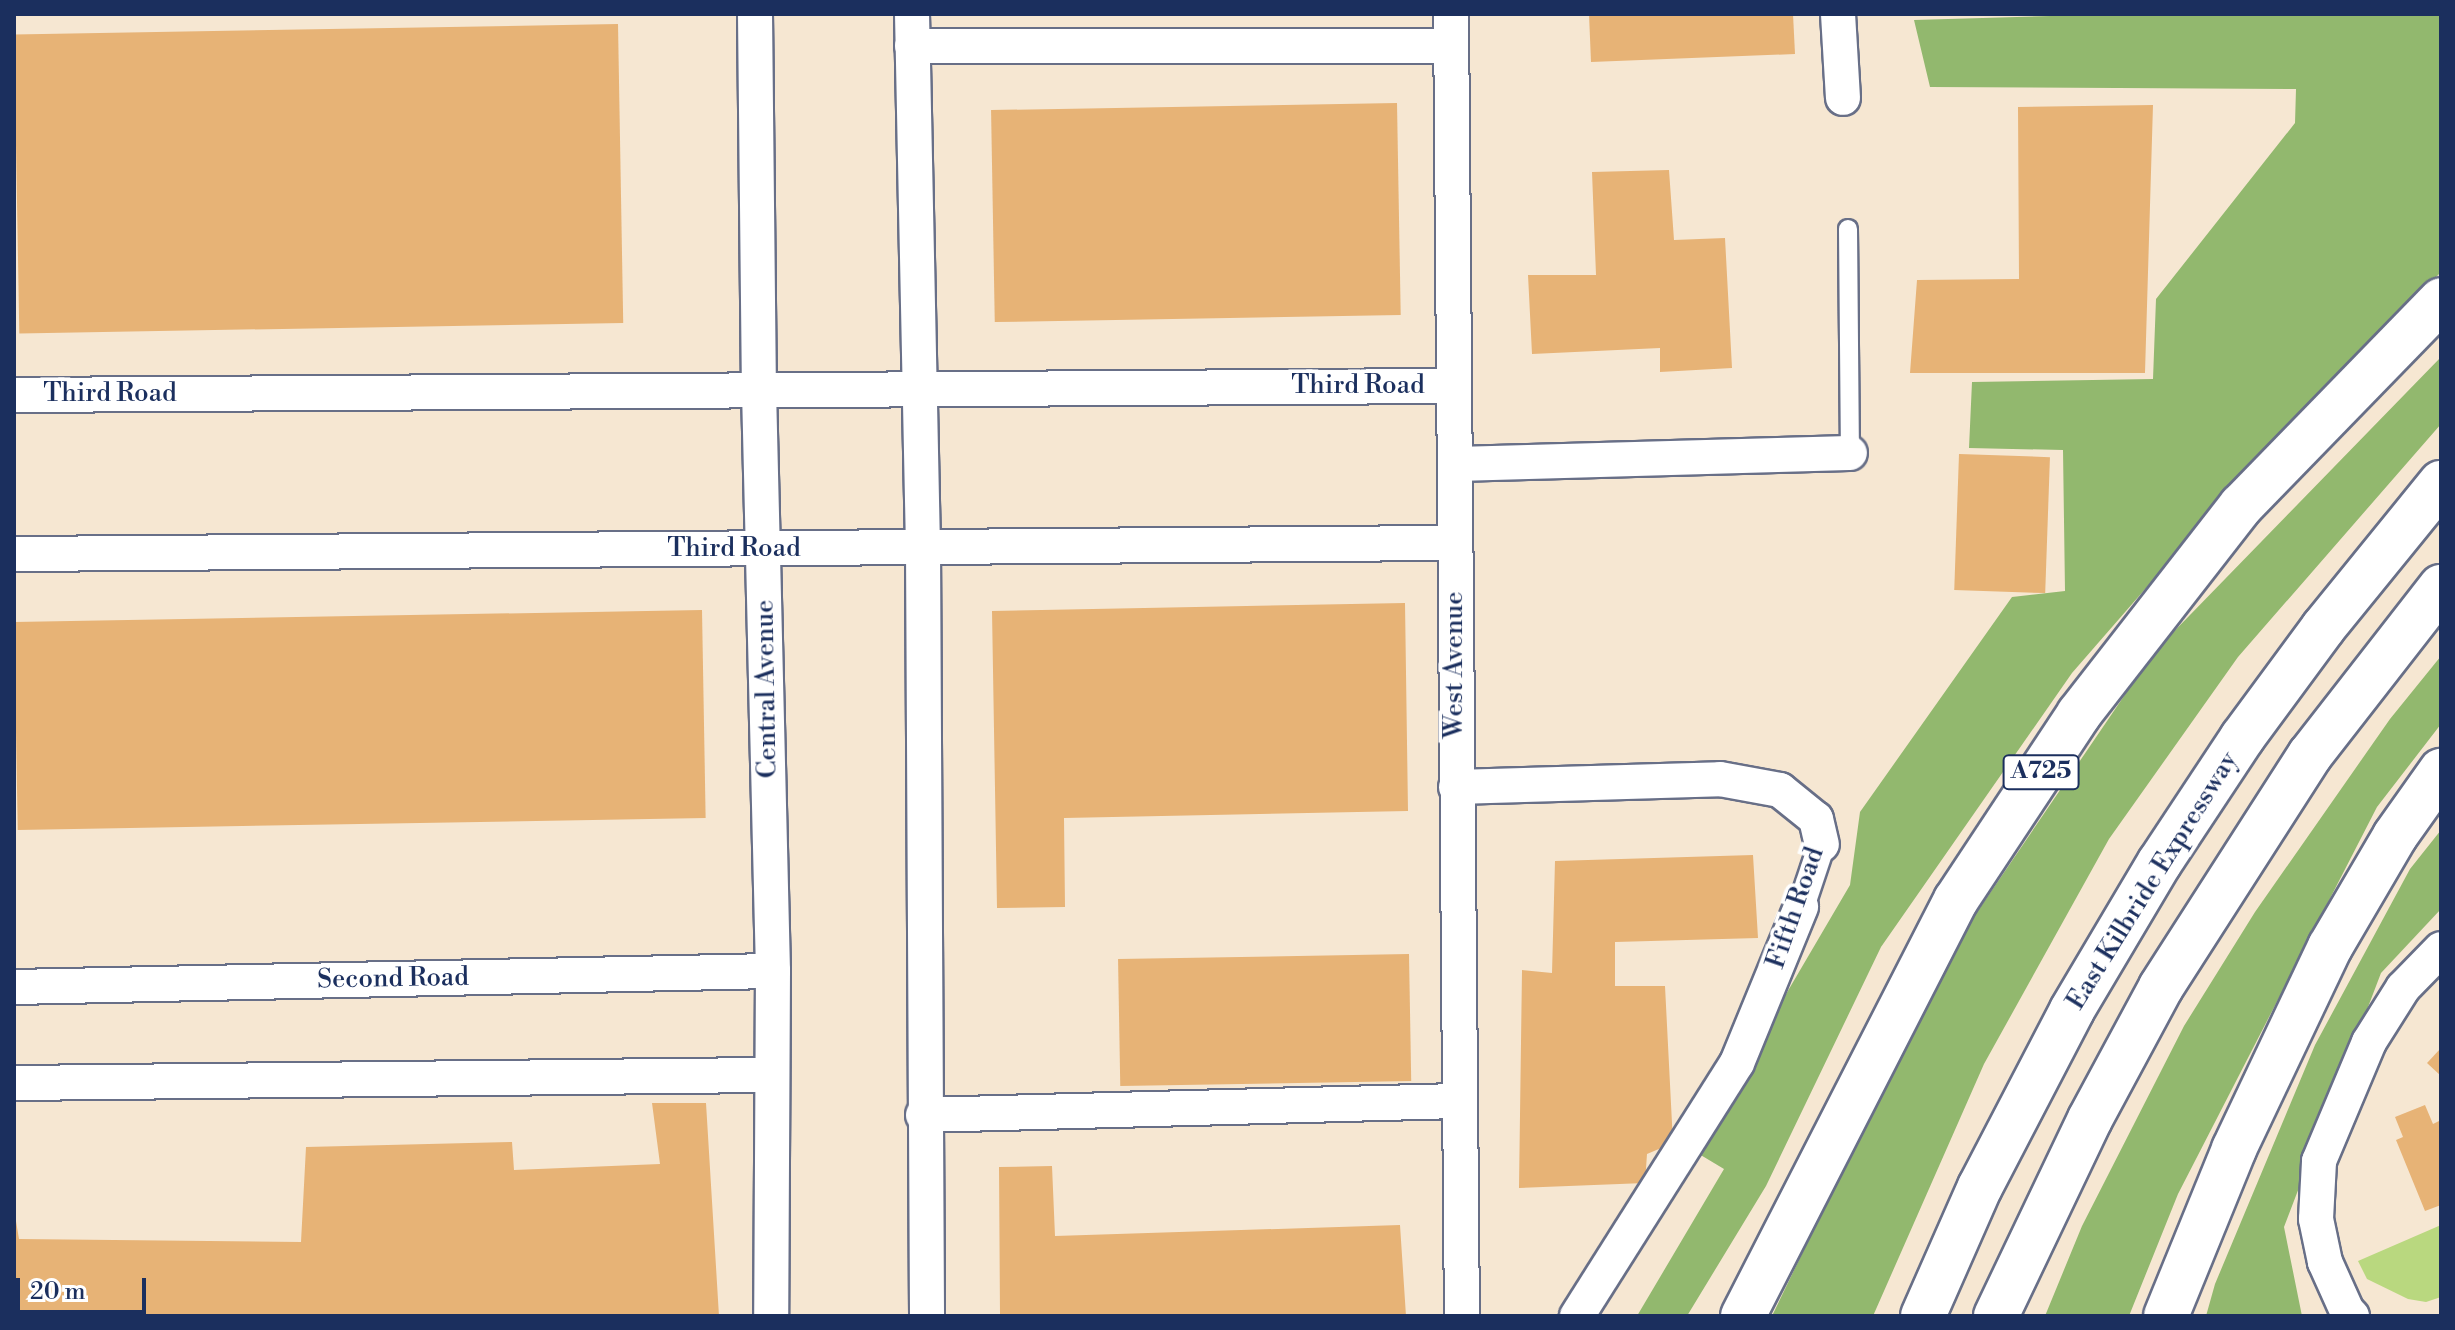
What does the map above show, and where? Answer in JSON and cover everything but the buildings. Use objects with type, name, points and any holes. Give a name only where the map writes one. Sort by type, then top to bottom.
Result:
[{"type":"highway","name":"A725","points":[[1743,1316],[1956,900],[2079,714],[2241,506],[2441,300]]},
{"type":"highway","name":"East Kilbride Expressway","points":[[1923,1316],[1994,1160],[2072,1010],[2160,862],[2242,738],[2323,628],[2441,483]]},
{"type":"highway","points":[[1996,1316],[2090,1119],[2168,975],[2310,755],[2441,587]]},
{"type":"highway","points":[[2166,1316],[2234,1149],[2330,947],[2395,836],[2441,771]]},
{"type":"street","name":"Central Avenue","points":[[755,14],[759,390],[773,971],[771,1316]]},
{"type":"street","points":[[1838,14],[1843,98]]},
{"type":"street","points":[[927,1316],[923,1115],[923,548],[912,30],[1451,30]]},
{"type":"street","name":"West Avenue","points":[[1451,30],[1462,1316]]},
{"type":"street","name":"Third Road","points":[[14,395],[1454,386]]},
{"type":"street","points":[[1456,464],[1850,453]]},
{"type":"street","name":"Third Road","points":[[14,554],[1455,543]]},
{"type":"street","name":"Fifth Road","points":[[1456,787],[1720,779],[1780,790],[1816,819],[1822,844],[1801,907],[1737,1063],[1577,1316]]},
{"type":"street","points":[[2352,1316],[2325,1262],[2316,1219],[2319,1161],[2369,1042],[2403,988],[2441,949]]},
{"type":"street","name":"Second Road","points":[[14,987],[773,971]]},
{"type":"street","points":[[14,1083],[770,1075]]},
{"type":"street","points":[[923,1115],[1458,1101]]},
{"type":"lane","points":[[1848,229],[1850,453]]},
{"type":"green space","points":[[2122,14],[2441,14],[2441,272],[2274,441],[2072,673],[1881,947],[1766,1186],[1687,1316],[1637,1316],[1724,1169],[1694,1151],[1850,885],[1860,812],[2012,597],[2065,591],[2063,450],[1969,448],[1972,382],[2153,379],[2156,299],[2295,123],[2296,89],[1930,87],[1914,20]]},
{"type":"green space","points":[[2441,357],[2441,424],[2238,657],[2109,839],[1984,1064],[1873,1316],[1772,1316],[1864,1125],[1971,921],[2154,652]]},
{"type":"green space","points":[[2441,656],[2441,724],[2377,807],[2178,1194],[2129,1316],[2045,1316],[2082,1226],[2184,1026],[2255,912],[2390,719]]},
{"type":"green space","points":[[2441,830],[2441,909],[2381,973],[2284,1227],[2302,1316],[2206,1316],[2215,1284],[2315,1045],[2410,869]]},
{"type":"green space","points":[[2441,1225],[2441,1297],[2426,1302],[2408,1299],[2367,1279],[2358,1261]]}]
